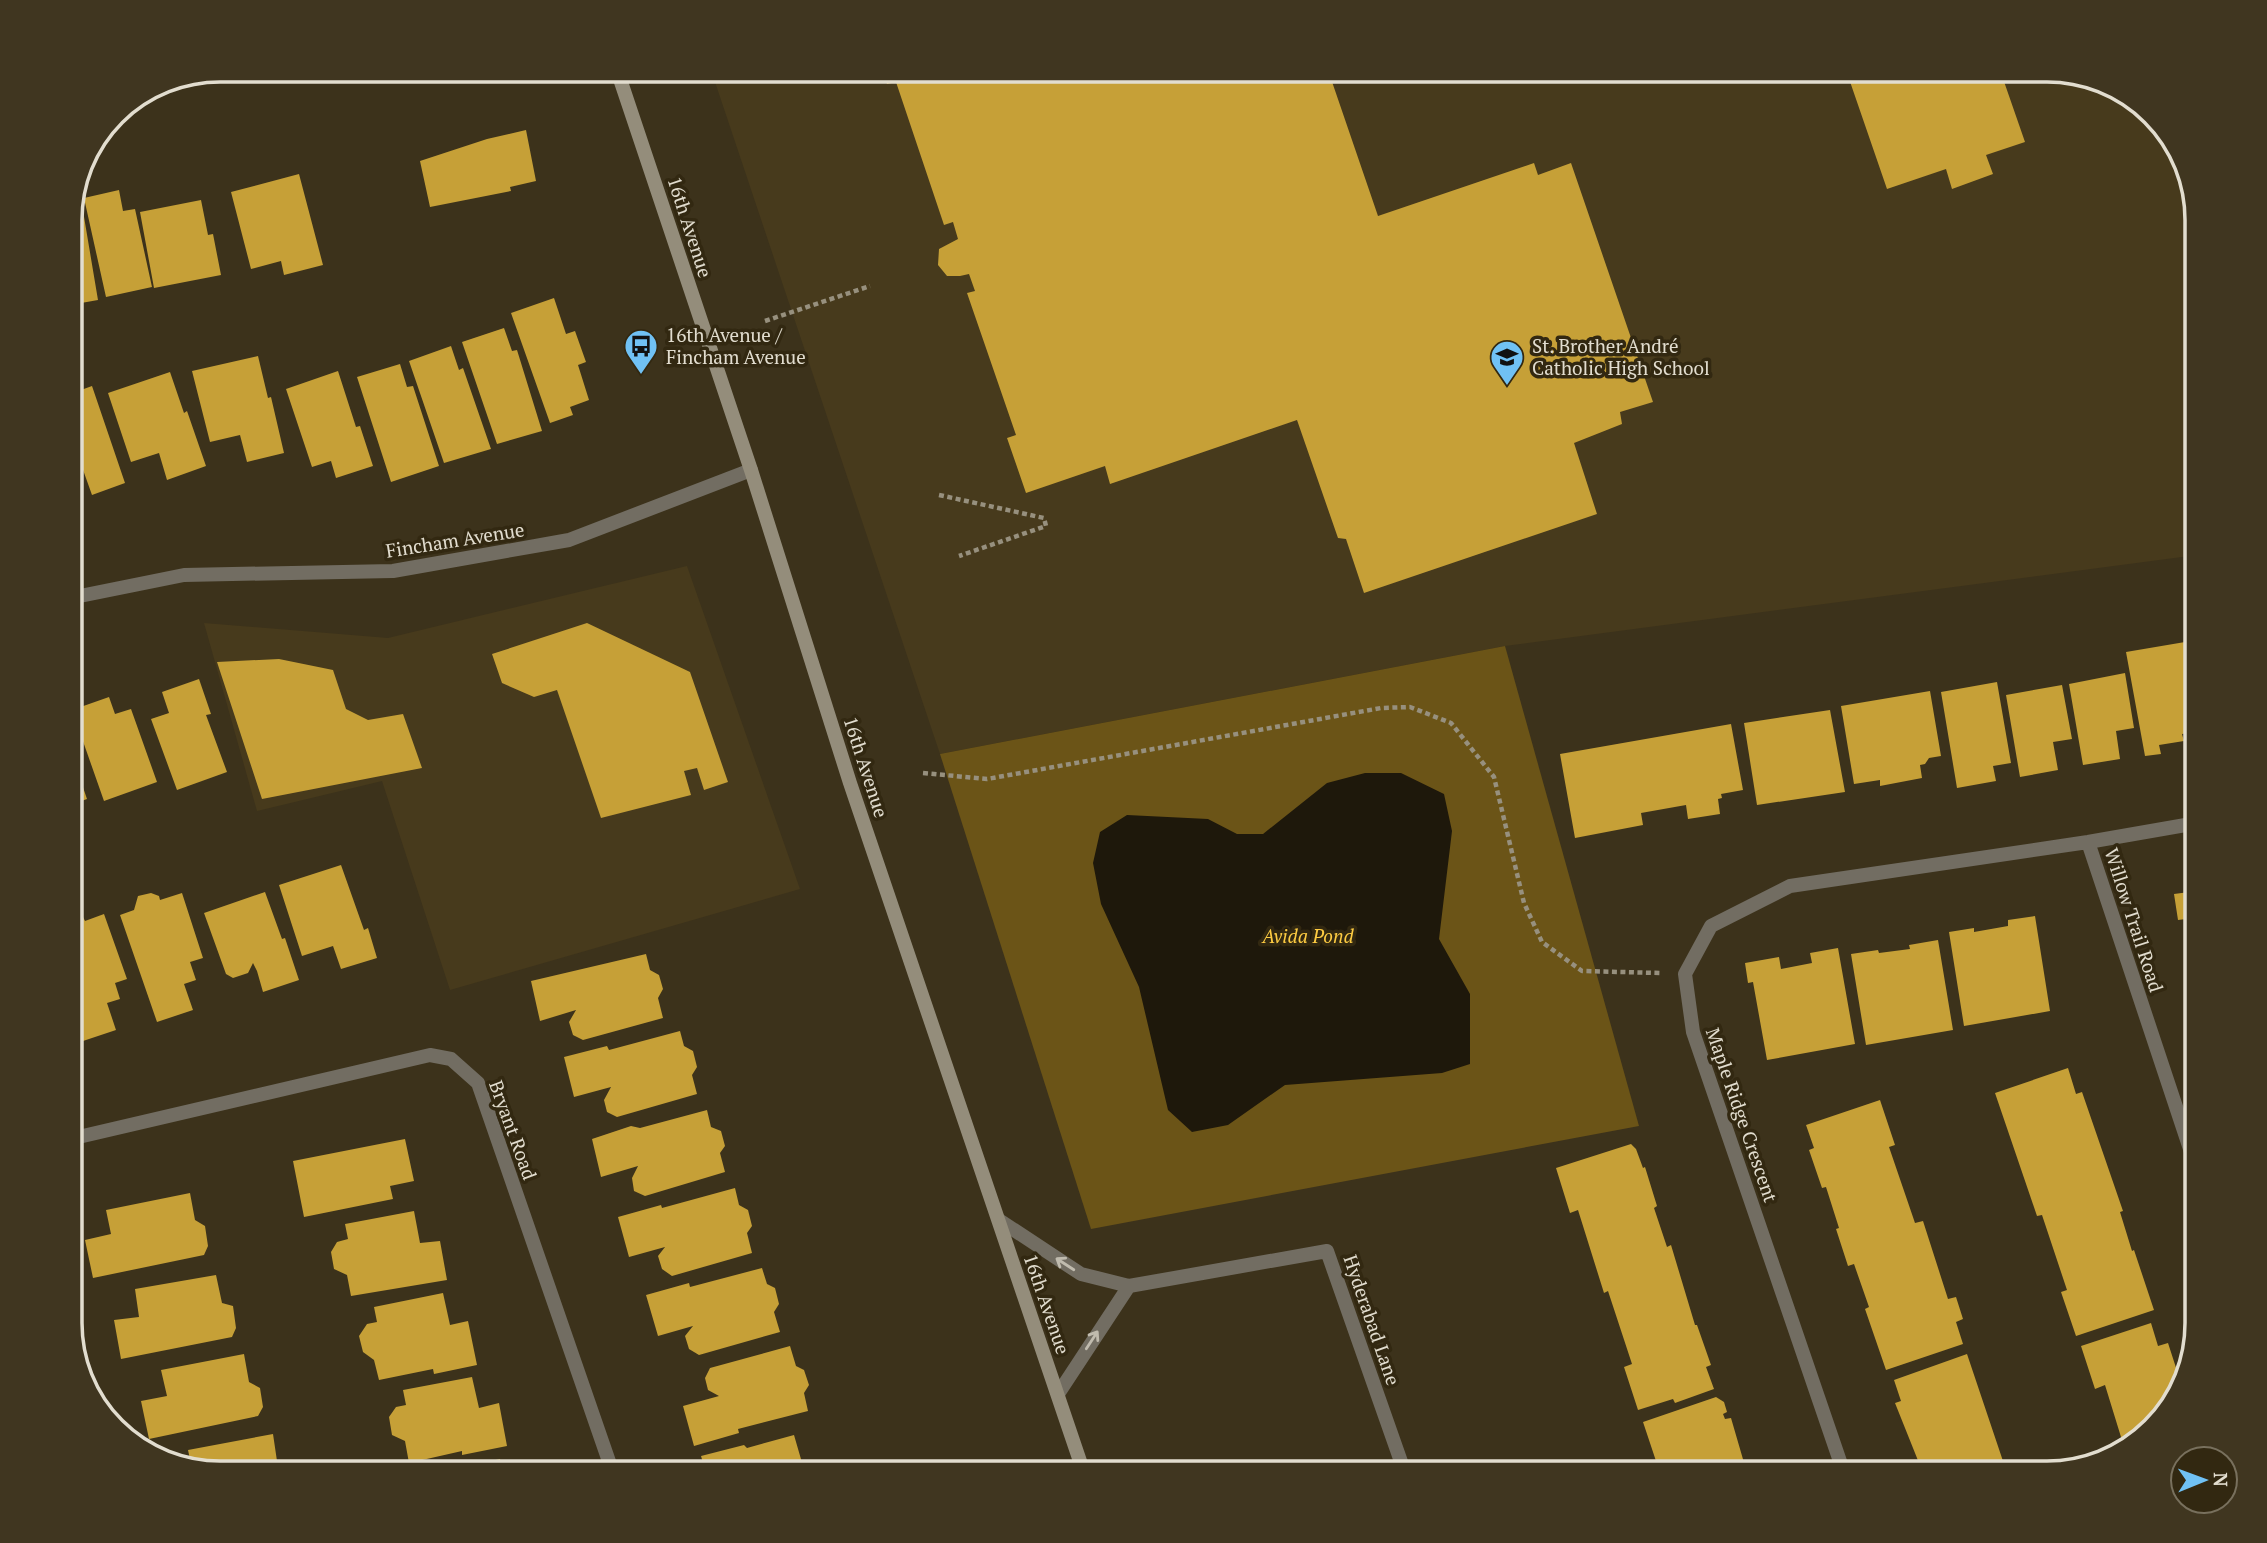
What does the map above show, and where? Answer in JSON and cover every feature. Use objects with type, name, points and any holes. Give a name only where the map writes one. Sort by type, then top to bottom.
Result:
[{"type":"main road","name":"16th Avenue","points":[[621,83],[751,470],[839,747],[1080,1461]]},
{"type":"street","name":"Fincham Avenue","points":[[83,595],[184,575],[393,571],[569,540],[751,470]]},
{"type":"street","points":[[1685,974],[1711,926],[1790,886],[2185,825]]},
{"type":"street","name":"Willow Trail Road","points":[[2088,842],[2185,1134]]},
{"type":"street","name":"Maple Ridge Crescent","points":[[1685,974],[1693,1032],[1840,1461]]},
{"type":"street","name":"Bryant Road","points":[[83,1136],[429,1055],[451,1059],[478,1083],[609,1461]]},
{"type":"street","name":"Hyderabad Lane","points":[[999,1220],[1081,1274],[1129,1286],[1327,1251],[1401,1461]]},
{"type":"street","points":[[1058,1394],[1129,1286]]},
{"type":"path","points":[[765,321],[870,286]]},
{"type":"path","points":[[939,495],[1044,517],[1046,526],[959,556]]},
{"type":"path","points":[[923,773],[986,779],[1381,708],[1410,707],[1451,723],[1494,777],[1524,903],[1542,943],[1581,971],[1685,974]]},
{"type":"shaded area","name":"St. Brother André Catholic High School","points":[[2047,82],[2083,87],[2123,105],[2151,129],[2171,159],[2182,193],[2185,220],[2185,557],[1505,646],[940,754],[715,83]]},
{"type":"shaded area","points":[[687,566],[800,889],[450,990],[382,781],[257,811],[204,623],[388,638]]},
{"type":"shaded area","name":"Avida Pond","points":[[1365,773],[1401,773],[1444,794],[1452,831],[1439,939],[1470,994],[1470,1064],[1442,1073],[1285,1085],[1228,1125],[1192,1132],[1168,1110],[1139,987],[1101,904],[1093,863],[1100,832],[1127,815],[1208,819],[1237,834],[1263,834],[1327,783]]},
{"type":"green space","name":"Avida Pond","points":[[1505,646],[1639,1126],[1091,1229],[940,754]]},
{"type":"building","points":[[1332,82],[1378,216],[1534,163],[1538,175],[1571,163],[1653,402],[1620,412],[1622,424],[1574,443],[1597,514],[1364,593],[1346,539],[1338,538],[1297,420],[1110,484],[1105,466],[1026,493],[1007,438],[1016,435],[967,293],[975,291],[969,274],[947,276],[938,265],[939,249],[958,239],[953,222],[944,225],[896,83]]},
{"type":"building","points":[[1850,82],[2004,82],[2025,142],[1986,155],[1993,174],[1952,189],[1946,169],[1887,189]]},
{"type":"building","points":[[526,130],[536,181],[510,187],[511,191],[430,207],[420,161],[487,139]]},
{"type":"building","points":[[299,174],[323,265],[284,275],[281,261],[251,269],[231,192]]},
{"type":"building","points":[[119,190],[123,211],[135,209],[152,287],[106,297],[84,198]]},
{"type":"building","points":[[201,200],[208,235],[213,234],[221,275],[154,288],[140,212]]},
{"type":"building","points":[[83,211],[98,300],[83,303]]},
{"type":"building","points":[[554,298],[566,334],[575,331],[586,362],[578,365],[589,400],[570,407],[573,415],[550,423],[511,313]]},
{"type":"building","points":[[504,328],[512,351],[517,350],[542,431],[497,444],[462,342]]},
{"type":"building","points":[[451,346],[459,370],[463,368],[491,449],[444,463],[409,361]]},
{"type":"building","points":[[258,356],[284,453],[247,462],[240,435],[210,442],[192,371]]},
{"type":"building","points":[[400,364],[407,387],[413,386],[439,466],[391,482],[357,377]]},
{"type":"building","points":[[338,371],[356,427],[360,426],[373,466],[336,478],[331,461],[312,467],[286,389]]},
{"type":"building","points":[[170,372],[206,466],[167,480],[159,453],[131,462],[108,393]]},
{"type":"building","points":[[92,386],[125,483],[92,495],[83,470],[83,389]]},
{"type":"building","points":[[587,623],[690,672],[728,782],[704,790],[697,768],[684,771],[691,795],[601,818],[557,690],[534,697],[502,683],[492,654]]},
{"type":"building","points":[[2185,642],[2184,741],[2159,745],[2161,754],[2145,756],[2126,652]]},
{"type":"building","points":[[279,659],[333,670],[346,709],[368,720],[403,714],[422,768],[262,799],[217,662]]},
{"type":"building","points":[[2125,673],[2134,728],[2116,731],[2120,759],[2083,765],[2069,684]]},
{"type":"building","points":[[199,679],[211,714],[206,715],[227,772],[177,790],[151,719],[169,713],[162,692]]},
{"type":"building","points":[[1997,682],[2011,763],[1993,766],[1996,781],[1957,788],[1941,692]]},
{"type":"building","points":[[2062,685],[2072,739],[2053,742],[2058,770],[2020,777],[2006,695]]},
{"type":"building","points":[[1930,691],[1941,756],[1929,758],[1925,764],[1920,765],[1922,778],[1880,786],[1880,780],[1854,784],[1841,706]]},
{"type":"building","points":[[109,697],[115,714],[131,709],[157,782],[104,801],[83,741],[83,706]]},
{"type":"building","points":[[1830,710],[1845,792],[1757,805],[1744,723]]},
{"type":"building","points":[[1731,724],[1743,790],[1721,794],[1722,798],[1718,799],[1720,814],[1688,819],[1686,805],[1641,813],[1643,825],[1575,838],[1560,754]]},
{"type":"building","points":[[341,865],[364,930],[368,928],[377,958],[341,969],[333,946],[302,956],[279,885]]},
{"type":"building","points":[[265,892],[299,980],[263,992],[253,963],[248,973],[233,978],[226,974],[204,913]]},
{"type":"building","points":[[151,893],[159,896],[160,900],[182,893],[203,958],[190,962],[196,980],[184,984],[193,1010],[157,1022],[120,915],[134,910],[138,896]]},
{"type":"building","points":[[2185,893],[2185,919],[2178,920],[2174,894]]},
{"type":"building","points":[[104,914],[127,979],[115,983],[120,999],[107,1003],[116,1030],[83,1041],[83,917],[85,921]]},
{"type":"building","points":[[2035,916],[2050,1011],[1964,1026],[1949,932],[1974,928],[1974,932],[2008,926],[2008,920]]},
{"type":"building","points":[[1938,940],[1953,1030],[1866,1045],[1851,954],[1910,949],[1909,945]]},
{"type":"building","points":[[1838,948],[1855,1044],[1767,1060],[1753,982],[1748,983],[1745,963],[1779,957],[1781,969],[1812,963],[1810,953]]},
{"type":"building","points":[[646,954],[650,970],[659,975],[663,989],[658,998],[663,1018],[583,1040],[573,1035],[569,1022],[576,1010],[540,1021],[531,981]]},
{"type":"building","points":[[680,1031],[684,1046],[693,1051],[697,1067],[692,1075],[697,1094],[617,1117],[607,1112],[604,1100],[611,1087],[574,1097],[564,1057],[607,1046],[609,1050]]},
{"type":"building","points":[[2068,1068],[2076,1094],[2082,1092],[2123,1211],[2120,1212],[2132,1251],[2134,1250],[2154,1310],[2076,1336],[2061,1292],[2067,1290],[2042,1215],[2037,1216],[1995,1093]]},
{"type":"building","points":[[1880,1100],[1895,1145],[1889,1147],[1915,1223],[1923,1221],[1948,1299],[1956,1297],[1963,1319],[1956,1322],[1963,1344],[1886,1370],[1865,1309],[1869,1307],[1854,1264],[1848,1266],[1826,1187],[1822,1188],[1809,1150],[1814,1148],[1806,1125]]},
{"type":"building","points":[[707,1110],[711,1127],[721,1131],[725,1146],[720,1153],[725,1172],[645,1196],[634,1191],[632,1178],[638,1166],[601,1177],[592,1139],[631,1126],[640,1128]]},
{"type":"building","points":[[405,1139],[414,1181],[390,1186],[393,1199],[304,1217],[293,1161]]},
{"type":"building","points":[[1631,1144],[1636,1149],[1643,1168],[1645,1167],[1657,1206],[1654,1208],[1667,1247],[1671,1245],[1695,1325],[1711,1365],[1706,1367],[1714,1389],[1675,1403],[1673,1399],[1638,1410],[1624,1367],[1632,1364],[1608,1291],[1604,1293],[1578,1210],[1570,1213],[1556,1168]]},
{"type":"building","points":[[735,1188],[739,1205],[748,1210],[752,1226],[747,1233],[752,1253],[672,1276],[662,1269],[658,1256],[665,1247],[629,1257],[618,1217]]},
{"type":"building","points":[[190,1193],[195,1220],[205,1226],[208,1246],[204,1255],[93,1278],[85,1240],[111,1234],[106,1210]]},
{"type":"building","points":[[414,1211],[420,1243],[440,1241],[447,1280],[351,1296],[347,1275],[334,1269],[331,1252],[337,1242],[348,1239],[345,1224]]},
{"type":"building","points":[[762,1268],[767,1284],[775,1288],[779,1304],[774,1312],[780,1332],[699,1355],[689,1349],[685,1336],[693,1326],[658,1336],[646,1295],[689,1283],[690,1287]]},
{"type":"building","points":[[216,1275],[222,1303],[233,1306],[236,1328],[232,1337],[121,1359],[114,1320],[139,1317],[135,1289]]},
{"type":"building","points":[[443,1293],[450,1325],[468,1321],[477,1365],[434,1374],[433,1369],[379,1380],[374,1360],[363,1352],[359,1336],[367,1324],[377,1322],[374,1307]]},
{"type":"building","points":[[2151,1323],[2158,1346],[2168,1343],[2176,1369],[2171,1384],[2151,1414],[2122,1439],[2105,1385],[2095,1389],[2081,1346]]},
{"type":"building","points":[[790,1346],[796,1366],[804,1370],[809,1385],[804,1393],[808,1411],[738,1429],[739,1433],[694,1446],[683,1406],[719,1396],[708,1390],[705,1378],[710,1368]]},
{"type":"building","points":[[244,1354],[249,1382],[260,1388],[263,1407],[258,1416],[149,1439],[141,1401],[167,1396],[161,1370]]},
{"type":"building","points":[[1967,1354],[2003,1461],[1918,1461],[1895,1403],[1901,1401],[1894,1380]]},
{"type":"building","points":[[472,1377],[479,1408],[499,1403],[507,1446],[462,1455],[462,1451],[409,1461],[405,1441],[392,1435],[389,1417],[396,1407],[406,1405],[403,1390]]},
{"type":"building","points":[[1716,1397],[1724,1402],[1727,1412],[1723,1414],[1725,1419],[1731,1418],[1744,1461],[1656,1461],[1643,1422]]},
{"type":"building","points":[[273,1434],[277,1461],[202,1460],[190,1457],[188,1450]]},
{"type":"building","points":[[794,1435],[802,1461],[702,1461],[701,1456],[744,1445],[747,1448]]},
{"type":"place","name":"16th Avenue / Fincham Avenue","points":[[641,376]]},
{"type":"place","name":"St. Brother André Catholic High School","points":[[1507,387]]}]
